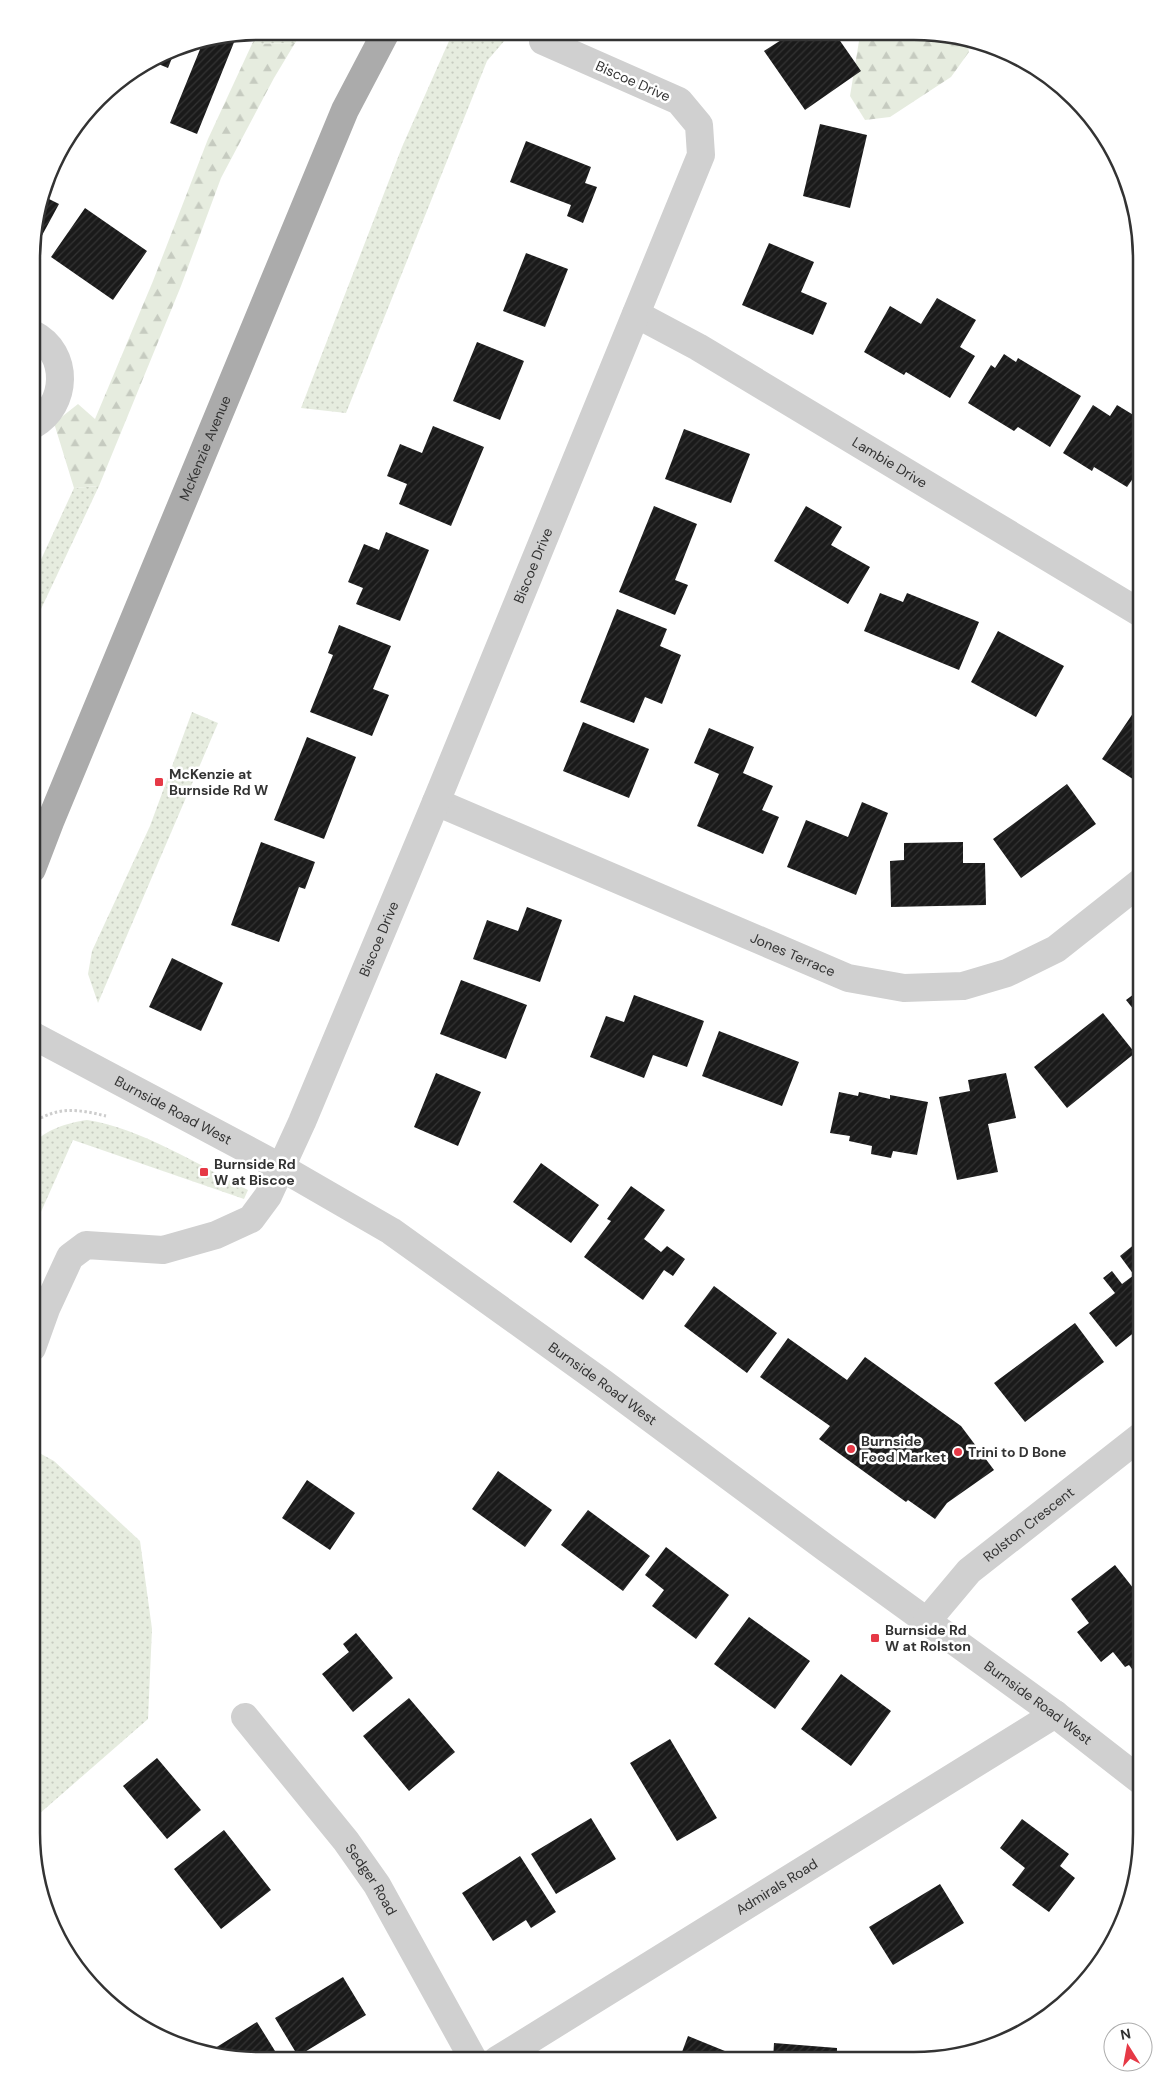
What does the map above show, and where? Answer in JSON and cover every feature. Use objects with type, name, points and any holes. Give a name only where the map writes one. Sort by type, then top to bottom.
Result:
[{"type":"main road","name":"McKenzie Avenue","points":[[40,848],[341,119],[382,40]]},
{"type":"street","name":"Biscoe Drive","points":[[40,1326],[70,1257],[86,1245],[116,1245],[163,1250],[216,1235],[252,1219],[268,1196],[282,1168],[436,802],[701,155],[699,125],[679,102],[543,41]]},
{"type":"street","name":"Lambie Drive","points":[[636,314],[698,347],[1133,609]]},
{"type":"street","points":[[40,341],[54,354],[61,380],[54,406],[40,419]]},
{"type":"street","name":"Jones Terrace","points":[[436,802],[848,978],[904,988],[964,986],[1008,973],[1056,949],[1133,888]]},
{"type":"street","name":"Burnside Road West","points":[[40,1038],[282,1168],[391,1232],[491,1301],[1055,1714],[1133,1775]]},
{"type":"street","name":"Rolston Crescent","points":[[927,1622],[969,1571],[1133,1442]]},
{"type":"street","name":"Admirals Road","points":[[510,2052],[1055,1714]]},
{"type":"street","name":"Sedger Road","points":[[245,1717],[346,1841],[377,1885],[469,2052]]},
{"type":"path","points":[[40,1118],[58,1110],[80,1110],[106,1116]]},
{"type":"green space","points":[[254,40],[297,40],[295,43],[252,44]]},
{"type":"green space","points":[[449,40],[505,40],[487,61],[346,413],[301,408],[402,147]]},
{"type":"green space","points":[[859,40],[929,40],[968,46],[969,52],[951,77],[890,117],[865,120],[850,96]]},
{"type":"green space","points":[[295,43],[274,78],[221,178],[181,286],[99,486],[74,488],[54,423],[78,404],[95,419],[153,281],[208,139],[252,44]]},
{"type":"green space","points":[[99,486],[40,611],[40,562],[74,488]]},
{"type":"green space","points":[[192,712],[218,723],[98,1003],[88,974],[92,951],[150,826]]},
{"type":"green space","points":[[87,1120],[128,1131],[169,1149],[248,1190],[244,1199],[73,1140],[40,1214],[40,1138],[50,1131]]},
{"type":"green space","points":[[40,1453],[54,1461],[140,1541],[152,1629],[148,1719],[40,1813]]},
{"type":"building","points":[[781,40],[839,40],[861,71],[805,110],[764,51]]},
{"type":"building","points":[[234,41],[197,134],[170,123],[201,47]]},
{"type":"building","points":[[172,58],[168,68],[159,64]]},
{"type":"building","points":[[820,124],[867,135],[850,208],[803,196]]},
{"type":"building","points":[[526,141],[591,167],[585,183],[597,187],[583,223],[567,216],[571,205],[510,182]]},
{"type":"building","points":[[48,199],[59,204],[41,237]]},
{"type":"building","points":[[85,208],[147,251],[113,300],[51,257]]},
{"type":"building","points":[[769,243],[814,262],[801,292],[827,303],[813,335],[742,305]]},
{"type":"building","points":[[526,253],[568,269],[545,327],[503,311]]},
{"type":"building","points":[[937,298],[976,320],[960,347],[975,356],[950,398],[906,372],[904,375],[864,352],[890,306],[921,324]]},
{"type":"building","points":[[477,342],[524,361],[500,420],[453,401]]},
{"type":"building","points":[[1004,354],[1016,362],[1018,358],[1081,396],[1050,447],[1018,427],[1014,431],[968,403],[991,365],[995,368]]},
{"type":"building","points":[[1093,405],[1110,416],[1117,405],[1133,415],[1133,478],[1127,487],[1094,467],[1092,471],[1063,453]]},
{"type":"building","points":[[433,426],[484,447],[451,526],[399,504],[407,484],[387,476],[400,444],[422,453]]},
{"type":"building","points":[[684,429],[750,454],[731,503],[665,479]]},
{"type":"building","points":[[654,506],[697,524],[675,580],[688,585],[675,615],[619,592]]},
{"type":"building","points":[[806,506],[842,527],[831,545],[870,567],[848,604],[774,561]]},
{"type":"building","points":[[386,532],[429,550],[400,621],[356,604],[363,588],[348,582],[364,544],[379,550]]},
{"type":"building","points":[[880,593],[903,602],[907,593],[979,622],[959,670],[864,631]]},
{"type":"building","points":[[617,609],[667,629],[660,646],[681,655],[662,704],[645,697],[634,723],[580,702]]},
{"type":"building","points":[[339,625],[391,646],[373,689],[389,695],[372,736],[310,712],[333,655],[328,653]]},
{"type":"building","points":[[998,631],[1064,666],[1036,717],[971,682]]},
{"type":"building","points":[[1133,713],[1133,779],[1102,759]]},
{"type":"building","points":[[583,722],[649,749],[629,798],[563,771]]},
{"type":"building","points":[[709,728],[754,747],[743,773],[773,786],[762,810],[779,817],[763,854],[697,826],[719,774],[694,763]]},
{"type":"building","points":[[307,737],[356,757],[324,839],[274,820]]},
{"type":"building","points":[[1067,784],[1096,824],[1021,878],[993,839]]},
{"type":"building","points":[[862,802],[888,813],[856,895],[787,867],[806,820],[848,837]]},
{"type":"building","points":[[261,842],[315,862],[305,889],[299,887],[279,942],[231,925]]},
{"type":"building","points":[[963,842],[963,863],[985,863],[986,905],[891,907],[890,861],[904,860],[904,843]]},
{"type":"building","points":[[527,907],[562,920],[540,982],[473,959],[487,920],[518,931]]},
{"type":"building","points":[[172,958],[223,983],[201,1031],[149,1007]]},
{"type":"building","points":[[461,980],[527,1005],[506,1059],[440,1034]]},
{"type":"building","points":[[634,995],[704,1021],[687,1067],[653,1055],[644,1078],[590,1057],[606,1016],[624,1022]]},
{"type":"building","points":[[1133,995],[1133,1009],[1126,1000]]},
{"type":"building","points":[[1103,1013],[1133,1050],[1133,1055],[1067,1108],[1034,1067]]},
{"type":"building","points":[[719,1031],[799,1062],[782,1106],[702,1076]]},
{"type":"building","points":[[436,1073],[481,1092],[458,1146],[414,1127]]},
{"type":"building","points":[[1006,1073],[1016,1118],[988,1124],[998,1172],[957,1180],[939,1097],[970,1091],[968,1080]]},
{"type":"building","points":[[839,1092],[858,1096],[859,1092],[890,1099],[890,1095],[928,1102],[917,1155],[893,1151],[891,1158],[871,1154],[872,1146],[849,1141],[850,1136],[830,1133]]},
{"type":"building","points":[[541,1163],[599,1205],[571,1243],[513,1202]]},
{"type":"building","points":[[631,1186],[665,1210],[644,1239],[661,1252],[667,1246],[685,1259],[673,1276],[664,1270],[643,1300],[584,1257],[611,1221],[607,1219]]},
{"type":"building","points":[[1133,1245],[1133,1274],[1120,1256]]},
{"type":"building","points":[[1112,1271],[1122,1284],[1133,1276],[1133,1333],[1116,1347],[1089,1313],[1115,1293],[1103,1278]]},
{"type":"building","points":[[714,1286],[777,1333],[747,1373],[684,1326]]},
{"type":"building","points":[[1075,1323],[1104,1362],[1025,1422],[994,1383]]},
{"type":"building","points":[[788,1338],[847,1380],[865,1357],[961,1426],[994,1470],[947,1503],[935,1519],[908,1500],[906,1502],[819,1439],[830,1426],[760,1377]]},
{"type":"building","points":[[498,1471],[552,1510],[525,1547],[472,1509]]},
{"type":"building","points":[[307,1480],[355,1513],[330,1550],[282,1518]]},
{"type":"building","points":[[588,1510],[650,1556],[623,1591],[561,1545]]},
{"type":"building","points":[[666,1547],[729,1595],[696,1639],[652,1606],[664,1590],[645,1575]]},
{"type":"building","points":[[1115,1565],[1133,1588],[1133,1670],[1129,1665],[1125,1667],[1113,1652],[1101,1662],[1077,1632],[1089,1623],[1071,1599]]},
{"type":"building","points":[[749,1617],[810,1661],[775,1709],[714,1664]]},
{"type":"building","points":[[356,1633],[393,1678],[353,1712],[322,1674],[349,1652],[343,1644]]},
{"type":"building","points":[[841,1674],[891,1711],[851,1766],[801,1729]]},
{"type":"building","points":[[409,1698],[455,1752],[409,1791],[363,1736]]},
{"type":"building","points":[[670,1739],[717,1818],[677,1841],[630,1763]]},
{"type":"building","points":[[157,1758],[201,1810],[167,1839],[123,1786]]},
{"type":"building","points":[[591,1818],[616,1859],[556,1894],[531,1854]]},
{"type":"building","points":[[1022,1819],[1069,1854],[1060,1866],[1075,1878],[1049,1912],[1012,1885],[1025,1868],[1000,1848]]},
{"type":"building","points":[[224,1830],[271,1890],[221,1929],[174,1869]]},
{"type":"building","points":[[520,1856],[556,1912],[531,1928],[526,1920],[493,1941],[462,1893]]},
{"type":"building","points":[[940,1884],[964,1923],[893,1965],[869,1927]]},
{"type":"building","points":[[343,1977],[366,2015],[305,2052],[296,2052],[275,2018]]},
{"type":"building","points":[[257,2022],[276,2052],[244,2052],[215,2048]]},
{"type":"building","points":[[688,2036],[727,2052],[682,2052]]},
{"type":"building","points":[[774,2043],[837,2048],[837,2052],[773,2052]]},
{"type":"place","name":"McKenzie at Burnside Rd W","points":[[159,782]]},
{"type":"place","name":"Burnside Rd W at Biscoe","points":[[204,1172]]},
{"type":"place","name":"Burnside Food Market","points":[[851,1449]]},
{"type":"place","name":"Trini to D Bone","points":[[958,1452]]},
{"type":"place","name":"Burnside Rd W at Rolston","points":[[875,1638]]}]
